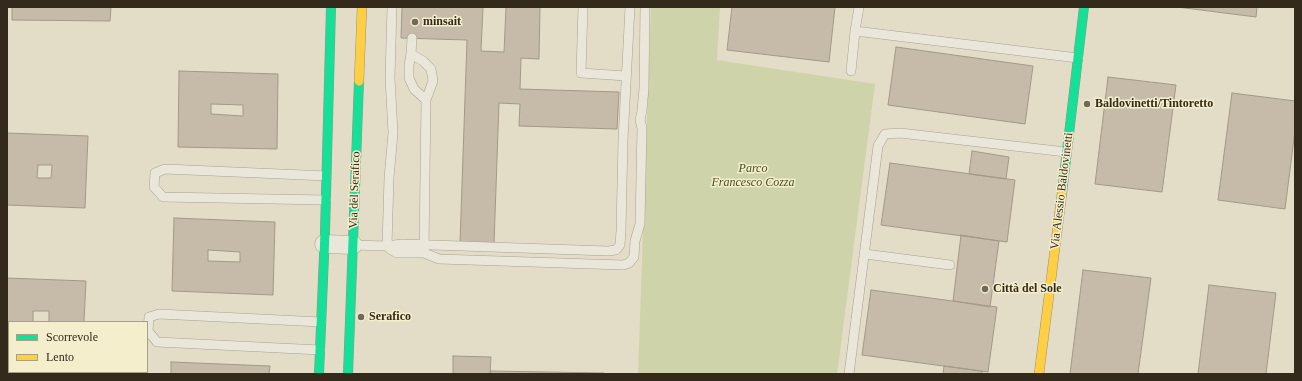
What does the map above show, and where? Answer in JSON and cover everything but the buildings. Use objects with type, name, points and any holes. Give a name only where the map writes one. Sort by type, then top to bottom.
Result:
[{"type":"street","points":[[319,374],[327,176],[331,7]]},
{"type":"street","name":"Via del Serafico","points":[[348,374],[362,7]]},
{"type":"street","name":"Via Alessio Baldovinetti","points":[[1039,374],[1084,7]]},
{"type":"street","points":[[324,244],[353,245]]},
{"type":"lane","points":[[387,246],[389,178],[393,133],[390,78],[392,7]]},
{"type":"lane","points":[[583,7],[581,74],[626,76]]},
{"type":"lane","points":[[353,245],[387,246],[393,252],[424,249],[524,248],[613,251],[619,248],[621,231],[623,140],[630,7]]},
{"type":"lane","points":[[424,249],[439,259],[623,265],[629,263],[634,257],[635,241],[640,224],[642,128],[640,120],[644,88],[645,7]]},
{"type":"lane","points":[[851,71],[859,7]]},
{"type":"lane","points":[[855,31],[1078,58]]},
{"type":"lane","points":[[412,38],[411,54],[408,65],[409,78],[414,89],[426,100]]},
{"type":"lane","points":[[411,54],[423,61],[431,69],[433,81],[426,100],[424,249]]},
{"type":"lane","points":[[849,374],[878,146],[885,134],[900,134],[1066,152]]},
{"type":"lane","points":[[326,200],[162,197],[154,187],[155,173],[165,169],[327,176]]},
{"type":"lane","points":[[865,254],[950,265]]},
{"type":"lane","points":[[320,350],[157,342],[148,331],[149,318],[159,314],[321,322]]},
{"type":"green space","name":"Parco Francesco Cozza","points":[[651,7],[720,7],[717,60],[875,84],[837,374],[638,374]]},
{"type":"traffic: fast","points":[[319,374],[325,232],[331,7]]},
{"type":"traffic: fast","points":[[1062,193],[1084,7]]},
{"type":"traffic: fast","points":[[348,374],[359,81]]},
{"type":"traffic: slow","points":[[359,81],[362,7]]},
{"type":"traffic: slow","points":[[1039,374],[1062,193]]},
{"type":"place","name":"minsait","points":[[415,22]]},
{"type":"place","name":"Baldovinetti/Tintoretto","points":[[1087,104]]},
{"type":"place","name":"Città del Sole","points":[[985,289]]},
{"type":"place","name":"Serafico","points":[[361,317]]}]
